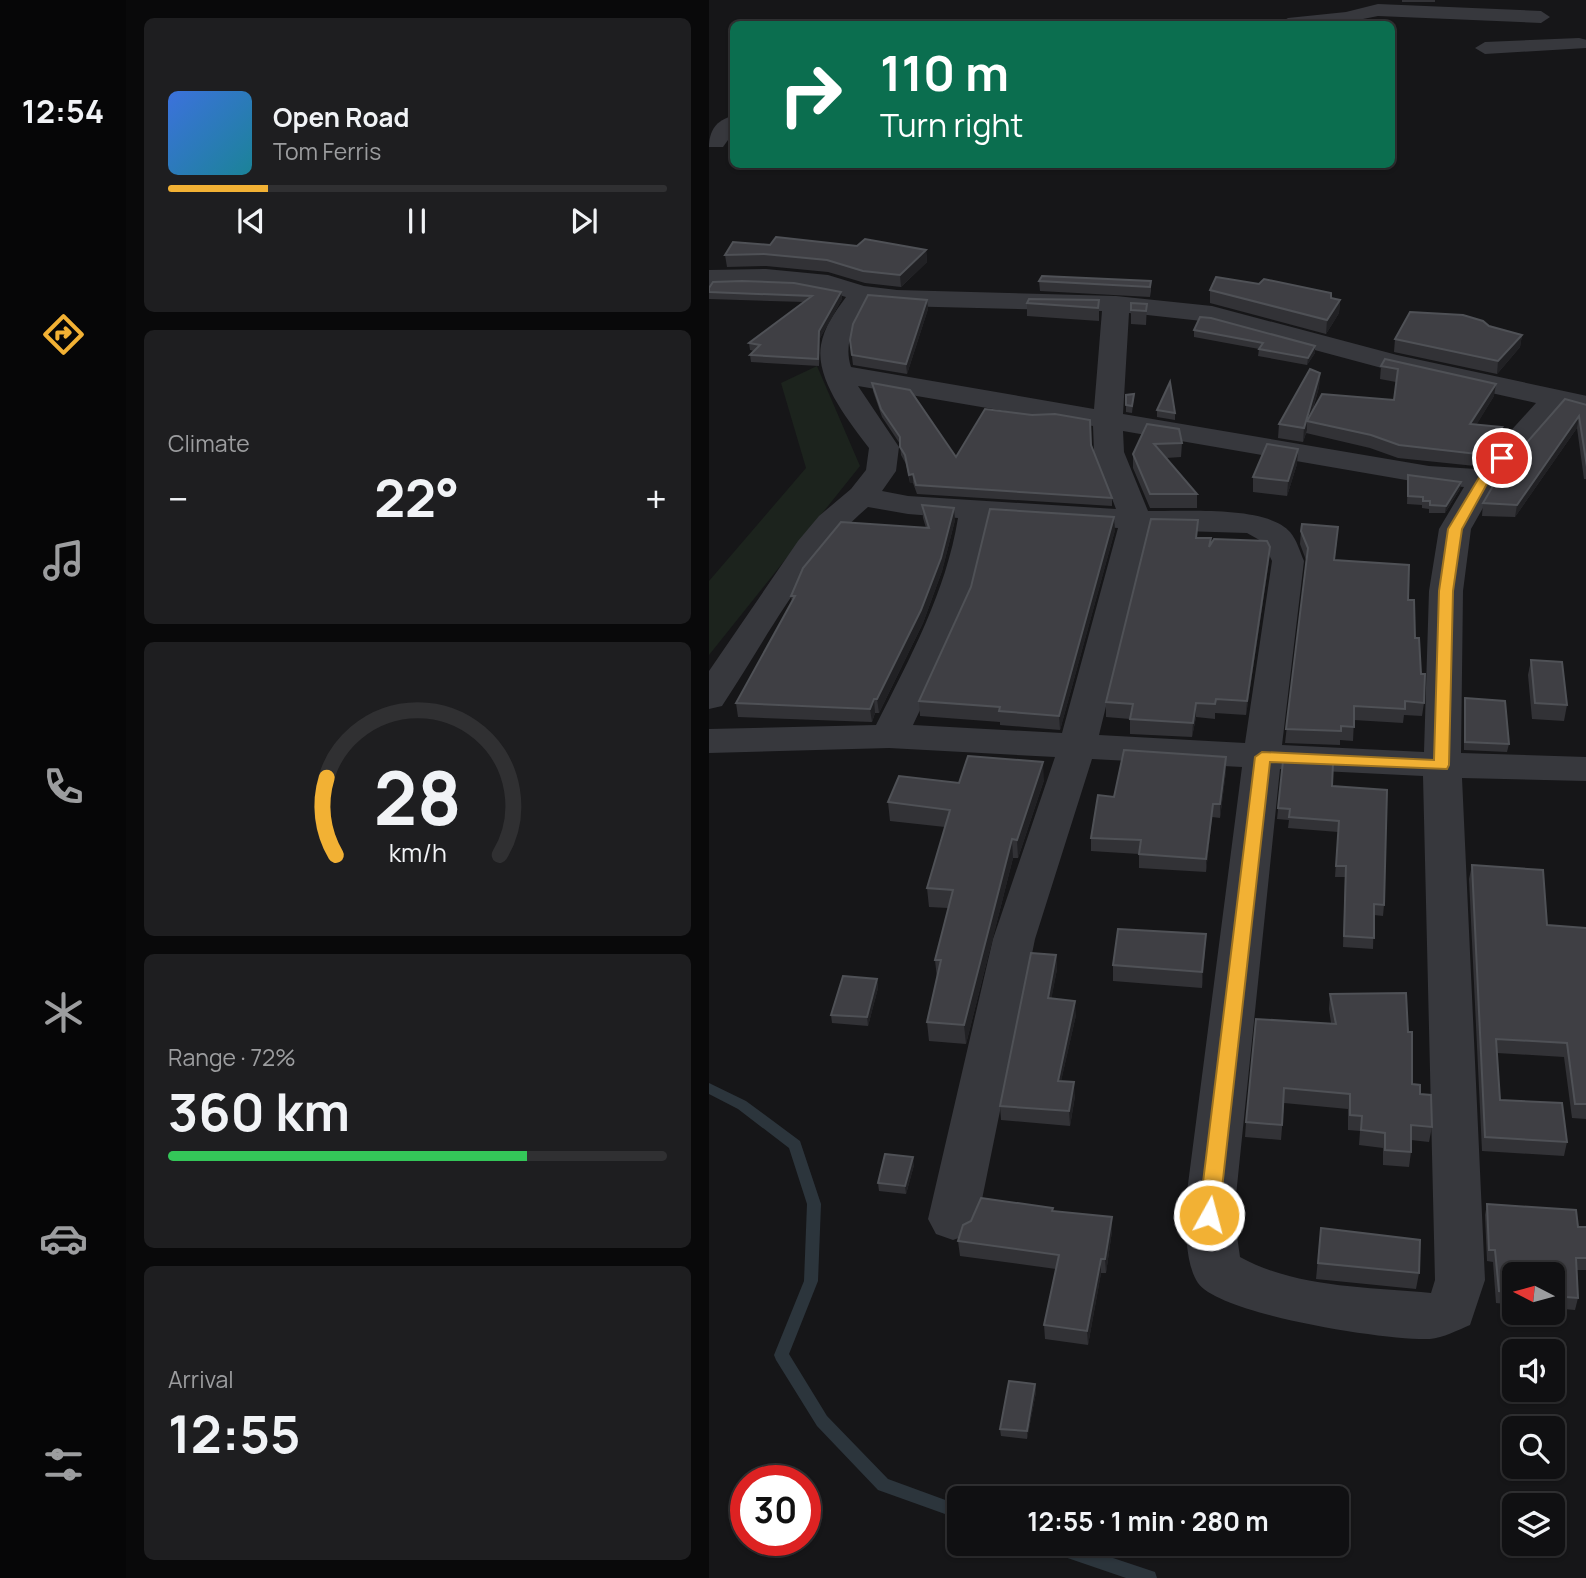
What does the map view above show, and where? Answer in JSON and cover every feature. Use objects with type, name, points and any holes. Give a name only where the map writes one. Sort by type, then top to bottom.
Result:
[{"type":"street","points":[[1524,0],[1541,18],[1583,47]]},
{"type":"street","points":[[1317,21],[1346,18],[1367,10],[1541,18]]},
{"type":"street","points":[[1485,48],[1583,47]]},
{"type":"street","points":[[719,142],[721,132],[730,124]]},
{"type":"street","points":[[709,278],[766,277],[828,283],[861,293],[897,298],[1116,304],[1212,314],[1393,363],[1571,402]]},
{"type":"street","points":[[709,698],[809,548],[830,523],[862,496],[881,471],[884,447],[860,418],[840,374],[834,353],[841,323],[861,293]]},
{"type":"street","points":[[953,1219],[1014,939],[1077,748],[1136,520],[1109,452],[1108,422],[1116,304]]},
{"type":"street","points":[[840,374],[1450,479],[1484,479]]},
{"type":"street","points":[[862,496],[908,505],[1136,520],[1253,524],[1277,536],[1288,561],[1262,757],[1209,1215],[1217,1270],[1251,1289],[1323,1305],[1431,1316],[1452,1309],[1460,1280],[1442,765],[1446,591],[1453,541],[1455,529],[1484,479],[1571,402]]},
{"type":"street","points":[[889,736],[951,608],[972,543],[975,509]]},
{"type":"street","points":[[709,741],[889,736],[1262,757],[1586,769]]},
{"type":"shaded area","points":[[817,366],[860,466],[709,655],[709,581],[806,468],[781,383]]},
{"type":"building","points":[[776,237],[857,246],[865,239],[926,250],[900,275],[863,271],[827,260],[764,254],[725,255],[733,242],[770,245]]},
{"type":"building","points":[[1042,276],[1151,281],[1150,287],[1039,281]]},
{"type":"building","points":[[1216,277],[1259,284],[1264,279],[1331,293],[1331,298],[1340,300],[1327,320],[1210,290]]},
{"type":"building","points":[[713,282],[794,283],[841,292],[819,331],[818,359],[750,355],[760,345],[749,343],[812,296],[709,292]]},
{"type":"building","points":[[868,295],[927,300],[906,364],[852,355],[850,340],[853,324]]},
{"type":"building","points":[[1029,299],[1099,300],[1098,308],[1027,303]]},
{"type":"building","points":[[1131,303],[1147,304],[1146,311],[1131,310]]},
{"type":"building","points":[[1410,312],[1463,315],[1522,335],[1498,361],[1395,339]]},
{"type":"building","points":[[1200,317],[1315,346],[1308,358],[1259,349],[1263,343],[1194,330]]},
{"type":"building","points":[[1385,359],[1496,384],[1470,424],[1502,427],[1477,454],[1399,445],[1371,435],[1307,421],[1322,394],[1394,400],[1398,369],[1381,366]]},
{"type":"building","points":[[1310,369],[1320,373],[1304,428],[1279,424]]},
{"type":"building","points":[[1170,382],[1175,413],[1157,410]]},
{"type":"building","points":[[872,383],[910,390],[956,457],[985,409],[1032,415],[1055,414],[1090,420],[1091,445],[1112,498],[916,485],[913,474],[909,475],[905,455],[900,447],[900,437],[881,409]]},
{"type":"building","points":[[1134,394],[1132,406],[1126,405],[1126,395]]},
{"type":"building","points":[[1565,399],[1587,405],[1587,467],[1579,416],[1517,505],[1483,503],[1501,472]]},
{"type":"building","points":[[1147,424],[1179,429],[1182,443],[1154,444],[1197,494],[1150,494],[1133,454]]},
{"type":"building","points":[[1267,444],[1298,449],[1288,481],[1253,477]]},
{"type":"building","points":[[1408,475],[1461,482],[1446,506],[1430,505],[1430,501],[1423,501],[1423,497],[1408,496]]},
{"type":"building","points":[[922,505],[954,508],[941,558],[921,610],[870,709],[736,703],[795,596],[791,596],[803,568],[841,522],[929,528]]},
{"type":"building","points":[[990,509],[1114,517],[1059,716],[999,711],[1000,707],[919,701],[971,587]]},
{"type":"building","points":[[1151,519],[1198,520],[1196,538],[1211,538],[1209,547],[1214,539],[1267,541],[1270,547],[1247,701],[1216,699],[1215,704],[1196,703],[1193,723],[1130,719],[1133,704],[1106,702]]},
{"type":"building","points":[[1302,524],[1338,527],[1334,560],[1409,565],[1408,600],[1414,600],[1415,638],[1419,638],[1421,674],[1425,674],[1424,703],[1405,701],[1405,709],[1354,706],[1354,727],[1341,726],[1341,731],[1286,729],[1308,548],[1301,531]]},
{"type":"building","points":[[1531,660],[1562,662],[1567,705],[1535,703]]},
{"type":"building","points":[[1465,698],[1505,701],[1509,744],[1465,742]]},
{"type":"building","points":[[1124,750],[1226,757],[1220,804],[1213,804],[1206,859],[1139,854],[1141,840],[1091,838],[1098,795],[1114,797]]},
{"type":"building","points":[[968,756],[1043,762],[1017,840],[1012,839],[964,1025],[927,1022],[941,960],[935,960],[953,890],[927,888],[950,810],[888,802],[899,776],[959,783]]},
{"type":"building","points":[[1283,761],[1333,763],[1332,786],[1387,790],[1384,905],[1374,904],[1374,938],[1344,936],[1346,866],[1336,866],[1339,821],[1289,817],[1290,809],[1278,808]]},
{"type":"building","points":[[1472,865],[1543,870],[1547,925],[1587,928],[1587,1104],[1575,1104],[1567,1043],[1496,1039],[1500,1100],[1562,1103],[1567,1142],[1485,1137]]},
{"type":"building","points":[[1118,929],[1206,934],[1202,972],[1113,965]]},
{"type":"building","points":[[1031,953],[1056,955],[1048,998],[1075,1001],[1058,1081],[1074,1082],[1069,1111],[1000,1106]]},
{"type":"building","points":[[843,976],[877,979],[867,1017],[831,1015]]},
{"type":"building","points":[[1406,993],[1408,1032],[1412,1032],[1412,1084],[1420,1085],[1420,1094],[1431,1095],[1432,1127],[1411,1125],[1411,1152],[1385,1150],[1385,1133],[1361,1130],[1362,1116],[1350,1115],[1350,1094],[1284,1088],[1282,1125],[1246,1122],[1256,1019],[1336,1024],[1330,994]]},
{"type":"building","points":[[885,1154],[913,1157],[905,1186],[878,1183]]},
{"type":"building","points":[[981,1198],[1053,1208],[1052,1211],[1112,1217],[1105,1259],[1101,1259],[1087,1331],[1044,1325],[1059,1255],[958,1241],[963,1225],[971,1221]]},
{"type":"building","points":[[1487,1204],[1576,1210],[1578,1227],[1587,1227],[1587,1258],[1576,1258],[1578,1298],[1565,1297],[1565,1262],[1502,1262],[1502,1291],[1499,1291],[1495,1250],[1489,1250]]},
{"type":"building","points":[[1321,1228],[1420,1240],[1419,1273],[1318,1263]]},
{"type":"building","points":[[1009,1381],[1035,1384],[1027,1431],[1000,1429]]},
{"type":"waterway","points":[[709,1088],[742,1105],[795,1145],[814,1204],[811,1281],[781,1355],[822,1421],[883,1485],[947,1508]]},
{"type":"waterway","points":[[1085,1556],[1149,1578]]},
{"type":"route","points":[[1209,1215],[1262,757],[1442,765],[1446,591],[1455,529],[1484,479],[1502,458]]}]
